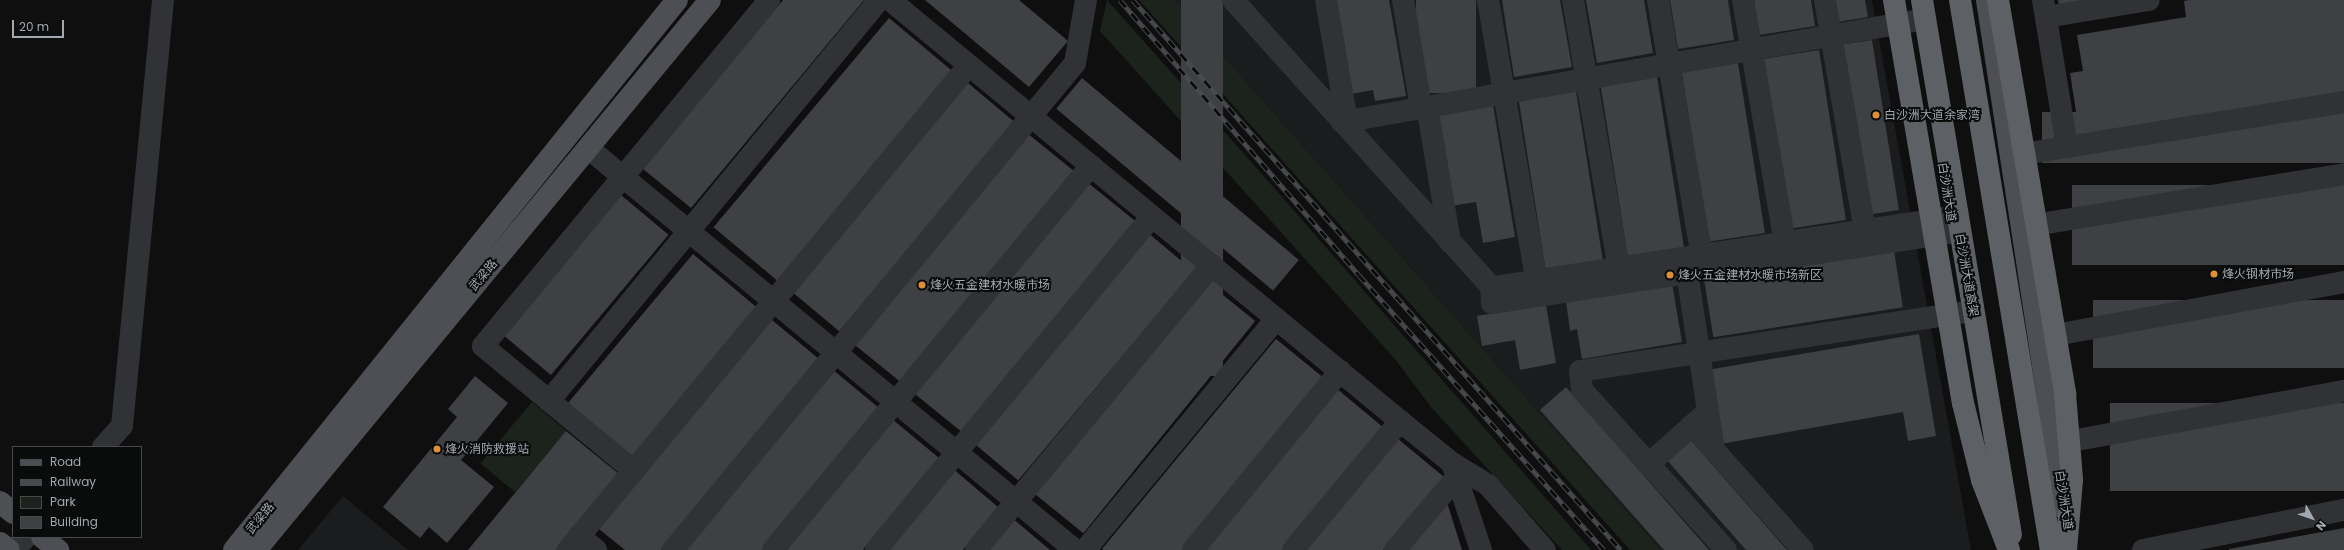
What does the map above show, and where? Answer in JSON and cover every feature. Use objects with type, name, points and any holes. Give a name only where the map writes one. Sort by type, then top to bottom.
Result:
[{"type":"highway","points":[[1894,0],[1963,403],[1982,480],[2009,550]]},
{"type":"highway","points":[[1960,0],[2051,550]]},
{"type":"highway","points":[[1998,0],[2065,394],[2072,480],[2066,550]]},
{"type":"highway","name":"白沙洲大道高架","points":[[1919,6],[2014,550]]},
{"type":"main road","name":"武梁路","points":[[234,550],[677,0]]},
{"type":"main road","name":"武梁路","points":[[256,550],[710,0]]},
{"type":"main road","name":"白沙洲大道","points":[[1987,0],[2072,550]]},
{"type":"main road","name":"白沙洲大道","points":[[1919,6],[1952,225],[2005,550]]},
{"type":"main road","points":[[0,502],[12,512]]},
{"type":"main road","points":[[43,538],[58,550]]},
{"type":"main road","points":[[0,543],[9,550]]},
{"type":"street","points":[[104,446],[122,426],[163,0]]},
{"type":"street","points":[[634,471],[483,346],[769,0]]},
{"type":"street","points":[[549,401],[879,0]]},
{"type":"street","points":[[890,0],[1340,371],[1400,421],[1454,470],[1488,484],[1544,550]]},
{"type":"street","points":[[674,550],[1075,63],[1086,0]]},
{"type":"street","points":[[1233,0],[1345,121],[1491,287],[1492,303],[1538,288],[1952,225]]},
{"type":"street","points":[[1326,0],[1345,121]]},
{"type":"street","points":[[1403,0],[1450,242]]},
{"type":"street","points":[[1488,0],[1538,288]]},
{"type":"street","points":[[1573,0],[1620,276]]},
{"type":"street","points":[[1658,0],[1669,64],[1694,264],[1699,353],[1700,418],[1714,450],[1803,550]]},
{"type":"street","points":[[1742,0],[1786,250]]},
{"type":"street","points":[[1825,0],[1866,238]]},
{"type":"street","points":[[2067,147],[2045,9],[2149,0]]},
{"type":"street","points":[[1345,121],[1831,35],[1919,6]]},
{"type":"street","points":[[596,550],[574,543],[969,65]]},
{"type":"street","points":[[2011,156],[2344,102]]},
{"type":"street","points":[[588,148],[1075,550]]},
{"type":"street","points":[[773,550],[1091,165]]},
{"type":"street","points":[[2022,227],[2344,174]]},
{"type":"street","points":[[876,550],[1152,216]]},
{"type":"street","points":[[976,550],[1212,265]]},
{"type":"street","points":[[2039,338],[2344,282]]},
{"type":"street","points":[[1726,550],[1582,390],[1580,371],[1967,312]]},
{"type":"street","points":[[1085,550],[1276,319]]},
{"type":"street","points":[[1193,550],[1340,371]]},
{"type":"street","points":[[2055,444],[2344,391]]},
{"type":"street","points":[[1649,464],[1700,418]]},
{"type":"street","points":[[1294,550],[1400,421]]},
{"type":"street","points":[[1454,470],[1480,550]]},
{"type":"street","points":[[1396,550],[1454,470]]},
{"type":"street","points":[[2143,550],[2344,510]]},
{"type":"street","points":[[15,550],[25,538]]},
{"type":"shaded area","name":"烽火五金建材水暖市场新区","points":[[1174,0],[1872,0],[1971,550],[1661,550]]},
{"type":"shaded area","points":[[343,496],[408,550],[298,550]]},
{"type":"green space","points":[[1107,0],[1261,173],[1591,550],[1562,550],[1431,407],[1395,359],[1100,31]]},
{"type":"green space","points":[[1139,0],[1174,0],[1661,550],[1630,550]]},
{"type":"green space","points":[[532,402],[566,431],[515,492],[481,463]]},
{"type":"building","points":[[783,0],[864,0],[691,208],[643,169]]},
{"type":"building","points":[[925,0],[1019,0],[1068,41],[1029,87]]},
{"type":"building","points":[[1181,0],[1223,0],[1223,376],[1181,376]]},
{"type":"building","points":[[1336,0],[1389,0],[1406,96],[1375,101],[1373,90],[1351,94]]},
{"type":"building","points":[[1416,0],[1476,0],[1476,93],[1416,93]]},
{"type":"building","points":[[1502,0],[1560,0],[1572,67],[1514,77]]},
{"type":"building","points":[[1586,0],[1644,0],[1653,53],[1597,63]]},
{"type":"building","points":[[1670,0],[1728,0],[1734,40],[1678,49]]},
{"type":"building","points":[[1754,0],[1811,0],[1815,26],[1759,35]]},
{"type":"building","points":[[1833,0],[1865,0],[1868,17],[1837,22]]},
{"type":"building","points":[[2058,0],[2086,0],[2059,5]]},
{"type":"building","points":[[2189,0],[2344,0],[2344,94],[2080,137],[2070,73],[2083,71],[2077,35],[2186,17],[2184,1]]},
{"type":"building","points":[[889,18],[953,71],[777,280],[714,227]]},
{"type":"building","points":[[1872,40],[1899,210],[1868,215],[1841,45]]},
{"type":"building","points":[[1819,50],[1846,220],[1790,229],[1763,59]]},
{"type":"building","points":[[1738,63],[1765,233],[1709,242],[1682,72]]},
{"type":"building","points":[[1657,77],[1684,247],[1628,256],[1601,86]]},
{"type":"building","points":[[1082,78],[1299,260],[1273,291],[1056,109]]},
{"type":"building","points":[[968,83],[1015,122],[839,331],[793,292]]},
{"type":"building","points":[[1576,91],[1603,261],[1546,270],[1519,100]]},
{"type":"building","points":[[1493,105],[1515,237],[1483,243],[1476,202],[1451,206],[1435,115]]},
{"type":"building","points":[[2042,112],[2344,112],[2344,163],[2042,163]]},
{"type":"building","points":[[1027,133],[1075,172],[903,384],[855,345]]},
{"type":"building","points":[[1087,182],[1135,221],[963,433],[915,394]]},
{"type":"building","points":[[2072,185],[2344,185],[2344,265],[2072,265]]},
{"type":"building","points":[[621,195],[668,235],[551,375],[503,335]]},
{"type":"building","points":[[1147,232],[1194,271],[1018,480],[972,441]]},
{"type":"building","points":[[1894,251],[1903,307],[1713,337],[1704,281]]},
{"type":"building","points":[[693,254],[757,307],[628,461],[564,407]]},
{"type":"building","points":[[1207,282],[1255,321],[1083,533],[1035,494]]},
{"type":"building","points":[[1672,283],[1682,342],[1582,359],[1577,329],[1570,331],[1566,301]]},
{"type":"building","points":[[2093,300],[2344,300],[2344,368],[2093,368]]},
{"type":"building","points":[[1546,305],[1556,363],[1520,370],[1515,340],[1482,346],[1477,316]]},
{"type":"building","points":[[772,320],[819,359],[661,550],[625,550],[599,529]]},
{"type":"building","points":[[1919,334],[1936,436],[1908,441],[1903,412],[1720,444],[1707,370]]},
{"type":"building","points":[[1276,339],[1324,378],[1182,550],[1102,549]]},
{"type":"building","points":[[832,369],[879,408],[762,550],[682,550]]},
{"type":"building","points":[[475,376],[508,403],[461,460],[494,487],[447,543],[429,527],[420,538],[383,507],[457,417],[448,409]]},
{"type":"building","points":[[1566,387],[1709,550],[1664,550],[1540,410]]},
{"type":"building","points":[[1336,388],[1384,428],[1283,550],[1202,550]]},
{"type":"building","points":[[2110,403],[2344,403],[2344,491],[2110,491]]},
{"type":"building","points":[[892,419],[939,458],[863,550],[783,550]]},
{"type":"building","points":[[566,431],[619,474],[556,550],[468,550]]},
{"type":"building","points":[[1397,438],[1444,477],[1383,550],[1304,550]]},
{"type":"building","points":[[1689,438],[1787,550],[1746,550],[1666,459]]},
{"type":"building","points":[[952,468],[998,507],[963,550],[884,550]]},
{"type":"building","points":[[1446,499],[1462,550],[1404,550]]},
{"type":"building","points":[[1012,518],[1050,550],[985,550]]},
{"type":"building","points":[[2344,528],[2344,550],[2229,550],[2229,549]]},
{"type":"railway","points":[[1120,0],[1359,275],[1604,550]]},
{"type":"railway","points":[[1133,0],[1621,550]]},
{"type":"place","name":"白沙洲大道余家湾","points":[[1876,115]]},
{"type":"place","name":"烽火钢材市场","points":[[2214,274]]},
{"type":"place","name":"烽火五金建材水暖市场新区","points":[[1670,275]]},
{"type":"place","name":"烽火五金建材水暖市场","points":[[922,285]]},
{"type":"place","name":"烽火消防救援站","points":[[437,449]]}]
